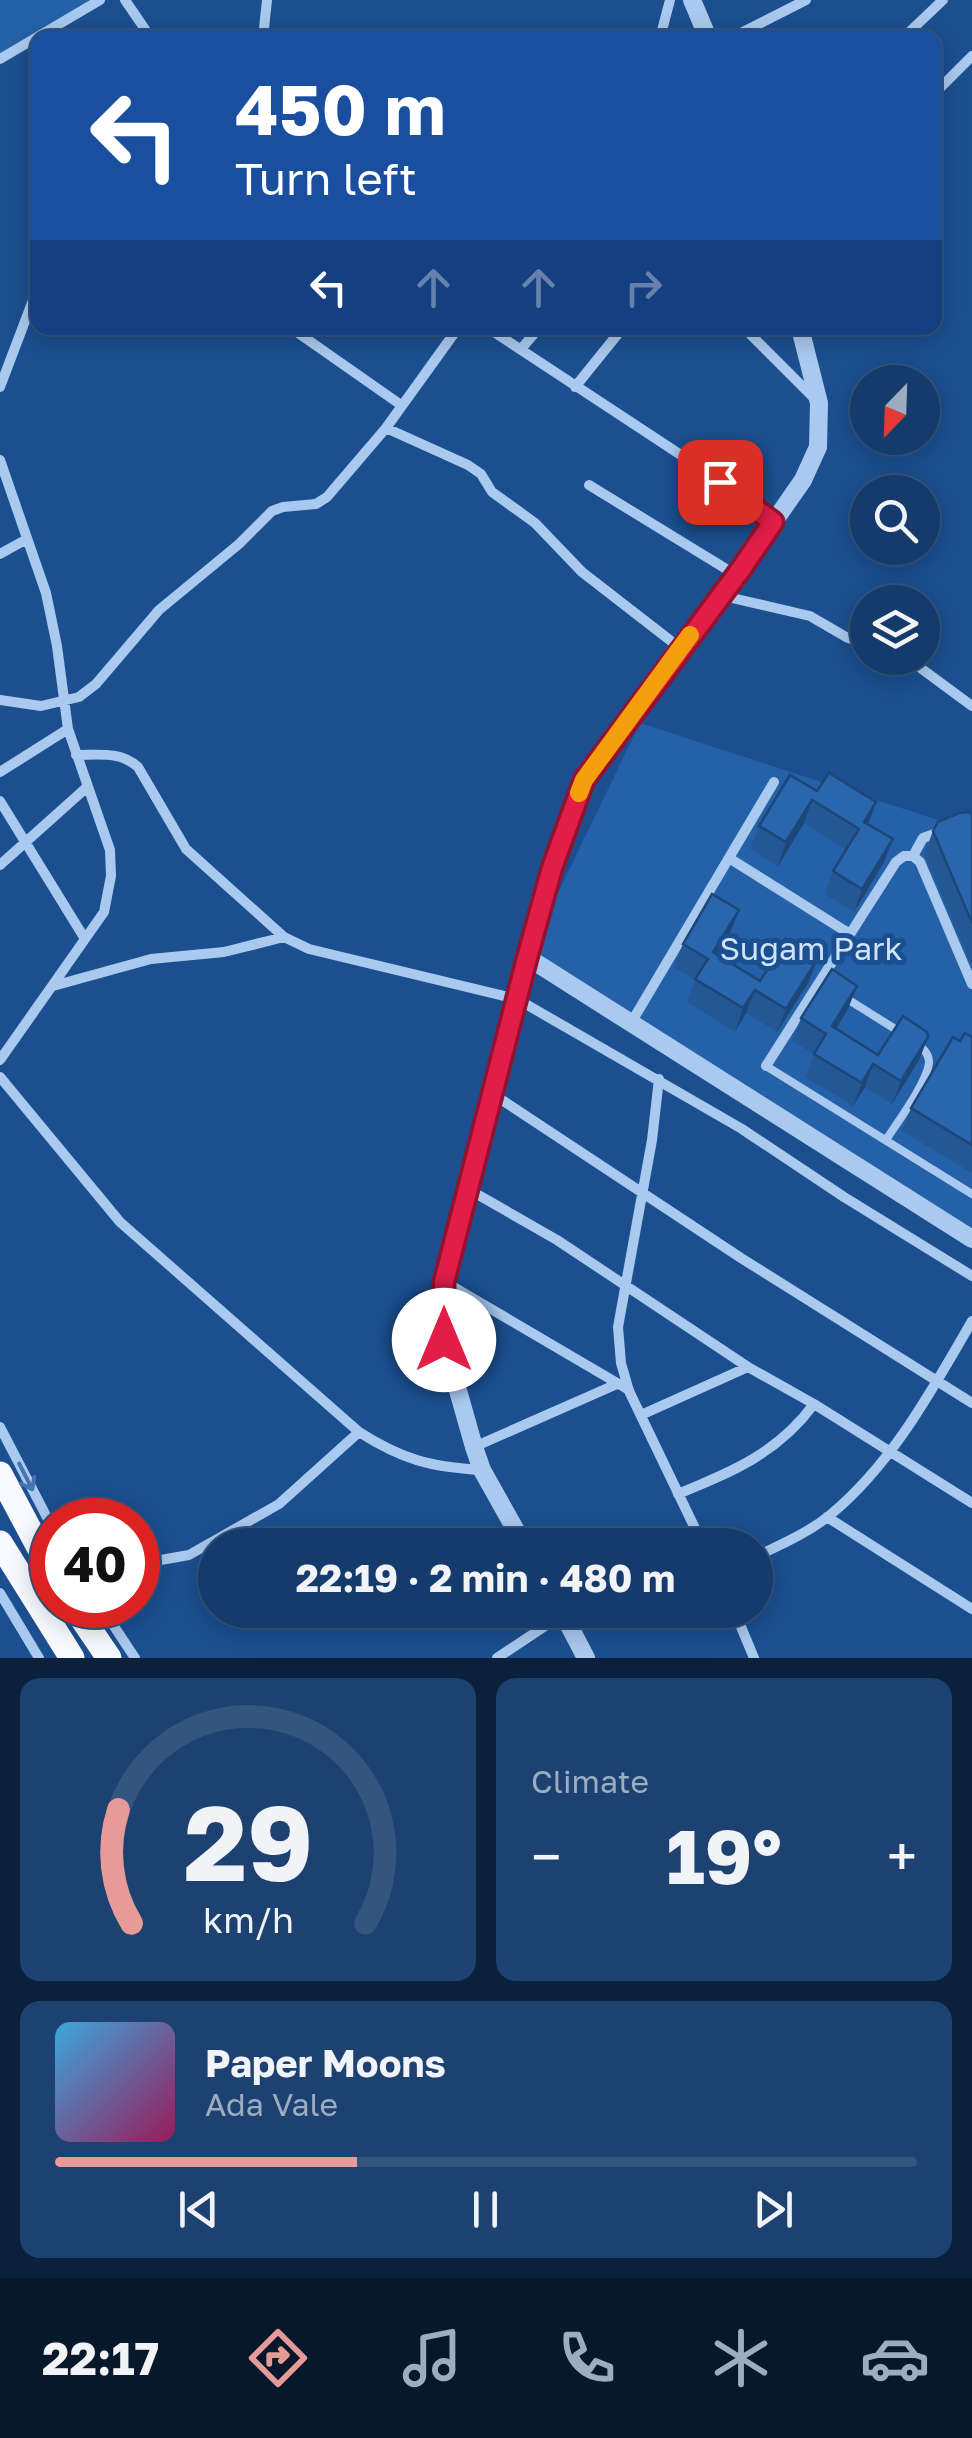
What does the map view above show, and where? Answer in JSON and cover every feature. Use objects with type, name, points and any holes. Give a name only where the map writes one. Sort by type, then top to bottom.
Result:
[{"type":"highway","points":[[0,1474],[30,1531]]},
{"type":"highway","points":[[0,1543],[72,1658]]},
{"type":"highway","points":[[89,1628],[109,1658]]},
{"type":"street","points":[[49,30],[100,0]]},
{"type":"street","points":[[125,0],[146,30]]},
{"type":"street","points":[[265,30],[267,0]]},
{"type":"street","points":[[662,30],[670,0]]},
{"type":"street","points":[[692,0],[705,30]]},
{"type":"street","points":[[747,30],[806,0]]},
{"type":"street","points":[[911,30],[943,0]]},
{"type":"street","points":[[0,59],[30,41]]},
{"type":"street","points":[[942,86],[972,56]]},
{"type":"street","points":[[0,386],[30,309]]},
{"type":"street","points":[[301,335],[402,406]]},
{"type":"street","points":[[0,700],[28,706],[63,704],[88,692],[159,610],[239,544],[272,511],[283,506],[316,504],[327,497],[386,428],[453,335]]},
{"type":"street","points":[[500,335],[693,462],[773,522]]},
{"type":"street","points":[[521,348],[533,335]]},
{"type":"street","points":[[575,386],[617,335]]},
{"type":"street","points":[[751,335],[819,403]]},
{"type":"street","points":[[514,1528],[482,1470],[474,1447],[444,1340],[444,1282],[552,868],[584,780],[804,480],[818,446],[819,403],[802,335]]},
{"type":"street","points":[[386,428],[481,474],[492,492],[525,514],[582,572],[680,648]]},
{"type":"street","points":[[0,460],[46,592],[68,729],[110,850],[111,876],[104,912],[0,1060]]},
{"type":"street","points":[[589,485],[736,575]]},
{"type":"street","points":[[0,554],[27,539]]},
{"type":"street","points":[[719,595],[810,616],[850,638]]},
{"type":"street","points":[[930,675],[972,706]]},
{"type":"street","points":[[0,772],[68,729]]},
{"type":"street","points":[[76,755],[122,756],[138,767],[186,850],[284,937],[309,949],[518,999],[660,1079],[972,1276]]},
{"type":"street","points":[[631,1023],[774,782]]},
{"type":"street","points":[[0,865],[86,788]]},
{"type":"street","points":[[0,801],[85,939]]},
{"type":"street","points":[[914,856],[923,838],[960,824]]},
{"type":"street","points":[[766,1066],[896,862],[904,856],[914,856],[920,862],[972,984]]},
{"type":"street","points":[[729,858],[850,934]]},
{"type":"street","points":[[52,986],[151,959],[224,952],[284,937]]},
{"type":"street","points":[[527,958],[972,1239]]},
{"type":"street","points":[[0,1077],[120,1222],[359,1432],[390,1452],[418,1463],[482,1470]]},
{"type":"street","points":[[660,1079],[618,1327],[621,1364],[629,1391],[695,1528]]},
{"type":"street","points":[[492,1094],[740,1258],[972,1404]]},
{"type":"street","points":[[468,1189],[557,1240],[748,1367],[972,1503]]},
{"type":"street","points":[[444,1282],[629,1391]]},
{"type":"street","points":[[773,1547],[827,1518],[890,1452],[972,1321]]},
{"type":"street","points":[[641,1414],[748,1367]]},
{"type":"street","points":[[474,1447],[617,1384]]},
{"type":"street","points":[[678,1494],[740,1469],[764,1454],[786,1439],[814,1404]]},
{"type":"street","points":[[0,1426],[37,1498]]},
{"type":"street","points":[[160,1560],[189,1554],[279,1504],[359,1432]]},
{"type":"street","points":[[827,1518],[972,1609]]},
{"type":"street","points":[[0,1592],[39,1658]]},
{"type":"street","points":[[115,1628],[135,1658]]},
{"type":"street","points":[[497,1658],[539,1628]]},
{"type":"street","points":[[570,1628],[586,1658]]},
{"type":"street","points":[[742,1628],[754,1658]]},
{"type":"lane","points":[[819,982],[926,1051],[929,1062],[925,1074],[886,1140]]},
{"type":"lane","points":[[766,1066],[972,1194]]},
{"type":"green space","points":[[0,0],[91,0],[40,30],[30,30],[30,36],[0,54]]},
{"type":"green space","name":"Sugam Park","points":[[640,723],[972,831],[972,1239],[527,957]]},
{"type":"building","points":[[829,773],[876,802],[864,822],[893,839],[862,889],[833,871],[859,829],[812,800],[786,842],[759,826],[790,775],[817,791]]},
{"type":"building","points":[[972,814],[972,923],[933,831],[938,822]]},
{"type":"building","points":[[712,894],[739,910],[713,952],[760,981],[786,939],[817,960],[786,1009],[755,990],[743,1008],[695,979],[708,959],[683,944]]},
{"type":"building","points":[[832,969],[857,986],[832,1026],[878,1055],[903,1016],[927,1032],[928,1037],[901,1081],[873,1064],[862,1083],[814,1054],[826,1034],[801,1018]]},
{"type":"building","points":[[965,1033],[972,1037],[972,1145],[911,1108],[953,1037],[960,1041]]},
{"type":"slow traffic","points":[[579,793],[584,780],[690,635]]},
{"type":"route","points":[[444,1340],[444,1282],[552,868],[584,780],[773,522],[720,482]]}]
